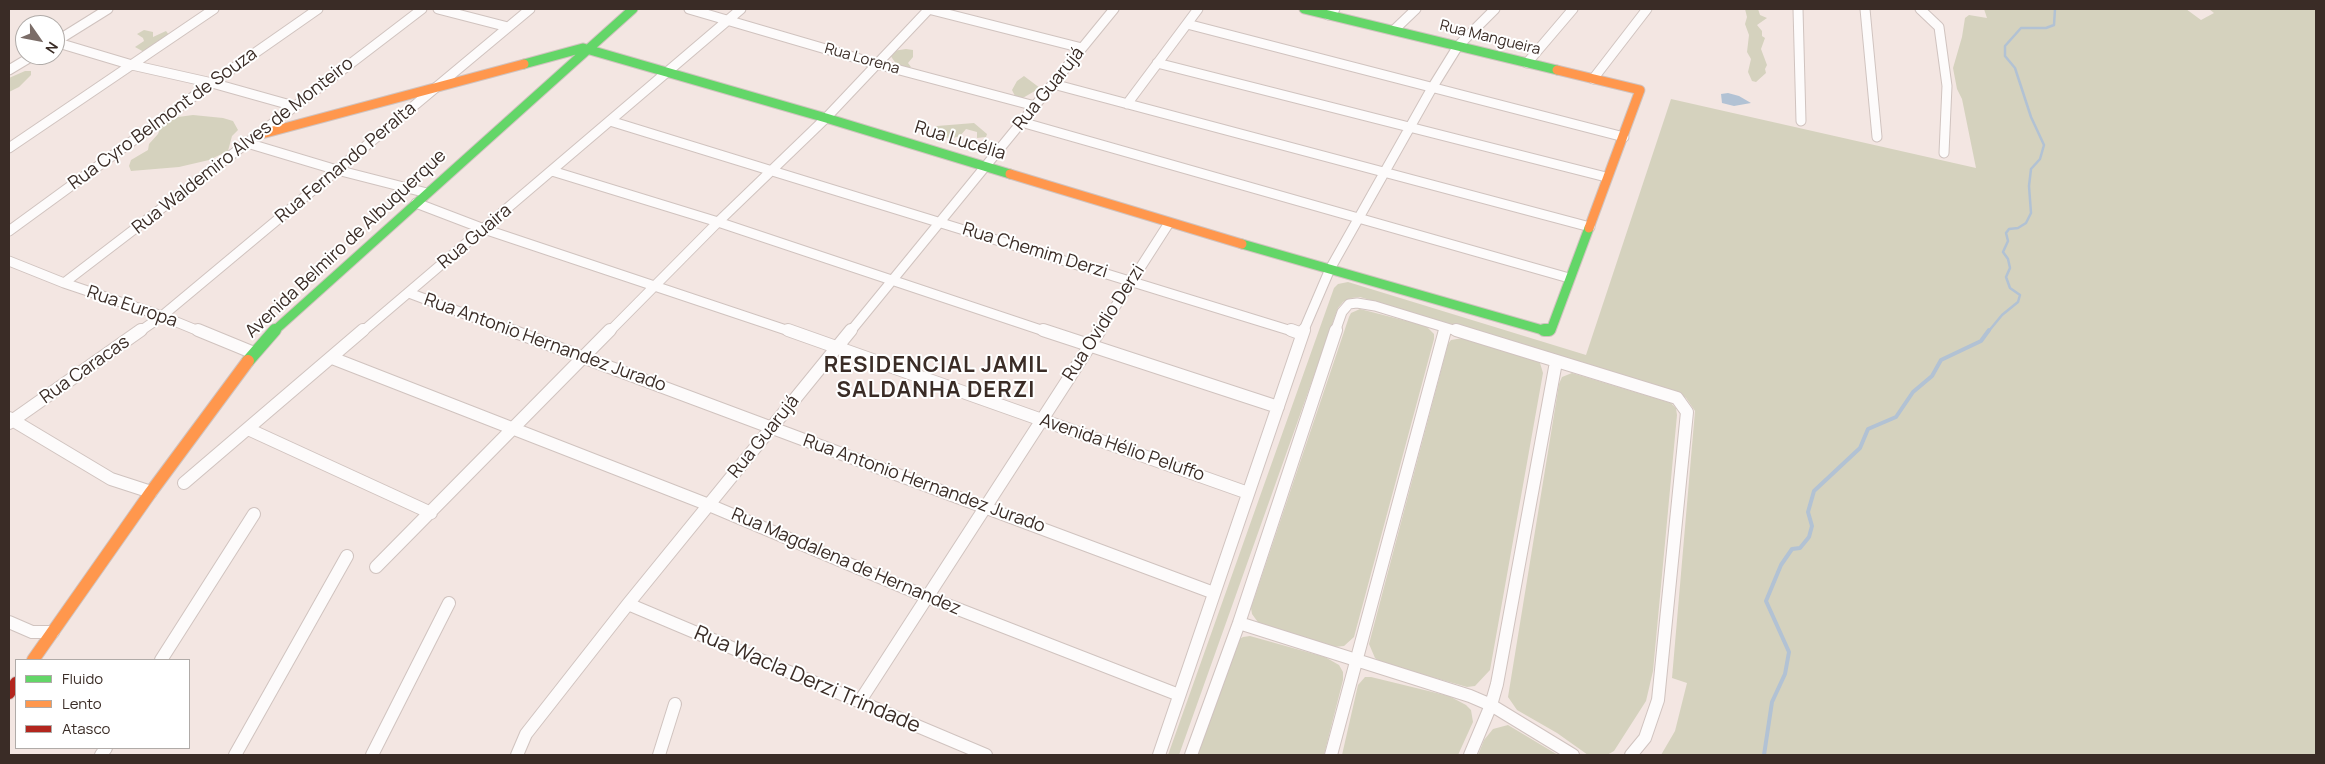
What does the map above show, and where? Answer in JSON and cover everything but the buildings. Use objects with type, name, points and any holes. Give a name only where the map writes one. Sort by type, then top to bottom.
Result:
[{"type":"street","points":[[65,36],[108,9]]},
{"type":"street","points":[[9,148],[214,9]]},
{"type":"street","name":"Rua Cyro Belmont de Souza","points":[[9,231],[212,83],[318,9]]},
{"type":"street","name":"Rua Waldemiro Alves de Monteiro","points":[[64,283],[422,9]]},
{"type":"street","points":[[438,9],[508,27]]},
{"type":"street","name":"Rua Fernando Peralta","points":[[162,316],[530,9]]},
{"type":"street","name":"Avenida Belmiro de Albuquerque","points":[[34,659],[151,492],[254,353],[272,333],[584,48],[633,9]]},
{"type":"street","name":"Rua Lorena","points":[[690,9],[877,64],[1034,106]]},
{"type":"street","name":"Rua Guaira","points":[[184,483],[741,9]]},
{"type":"street","points":[[376,567],[718,222],[826,118],[929,9],[1082,48]]},
{"type":"street","name":"Rua Guarujá","points":[[517,755],[526,734],[628,604],[1114,9]]},
{"type":"street","points":[[1127,104],[1198,9]]},
{"type":"street","name":"Rua Mangueira","points":[[1304,9],[1332,12],[1394,30],[1640,90],[1624,137]]},
{"type":"street","points":[[1394,30],[1416,9]]},
{"type":"street","points":[[1159,755],[1302,334],[1330,269],[1432,88],[1458,46],[1494,9]]},
{"type":"street","points":[[1527,63],[1573,9]]},
{"type":"street","points":[[1593,78],[1647,9]]},
{"type":"street","points":[[1798,9],[1801,121]]},
{"type":"street","points":[[1865,9],[1877,136]]},
{"type":"street","points":[[1920,9],[1939,27],[1947,86],[1944,153]]},
{"type":"street","points":[[1021,122],[1569,278],[1590,227],[1606,177],[1624,137],[1187,24]]},
{"type":"street","points":[[65,45],[132,65],[212,83],[294,106]]},
{"type":"street","points":[[258,135],[584,48]]},
{"type":"street","name":"Rua Lucélia","points":[[584,48],[826,118],[1169,222],[1546,331],[1551,330],[1553,326],[1569,278]]},
{"type":"street","points":[[1157,63],[1606,177]]},
{"type":"street","points":[[1053,84],[1590,227]]},
{"type":"street","name":"Rua Chemim Derzi","points":[[610,120],[1302,334]]},
{"type":"street","points":[[247,143],[337,170],[427,192]]},
{"type":"street","points":[[552,171],[718,222],[891,281],[1278,407]]},
{"type":"street","points":[[416,203],[484,229],[656,286]]},
{"type":"street","name":"Rua Ovidio Derzi","points":[[860,701],[1169,222]]},
{"type":"street","name":"Rua Europa","points":[[9,261],[64,283],[162,316],[254,353]]},
{"type":"street","name":"Avenida Hélio Peluffo","points":[[656,286],[838,347],[1248,493]]},
{"type":"street","name":"Rua Antonio Hernandez Jurado","points":[[409,293],[986,506],[1214,593]]},
{"type":"street","points":[[1191,755],[1239,623],[1342,312],[1349,304],[1366,304],[1677,398],[1687,412],[1658,700],[1645,738],[1631,755]]},
{"type":"street","name":"Rua Caracas","points":[[10,420],[162,316]]},
{"type":"street","points":[[1331,755],[1355,660],[1446,328]]},
{"type":"street","name":"Rua Magdalena de Hernandez","points":[[332,358],[709,505],[927,597],[1179,695]]},
{"type":"street","points":[[1470,755],[1498,684],[1556,362]]},
{"type":"street","points":[[10,420],[111,478],[151,492]]},
{"type":"street","points":[[248,429],[430,513]]},
{"type":"street","points":[[162,659],[254,514]]},
{"type":"street","points":[[235,755],[346,556]]},
{"type":"street","points":[[372,755],[449,603]]},
{"type":"street","name":"Rua Wacla Derzi Trindade","points":[[628,604],[986,755]]},
{"type":"street","points":[[9,622],[32,632],[53,632]]},
{"type":"street","points":[[1239,623],[1470,696],[1491,705],[1573,755]]},
{"type":"street","points":[[659,755],[676,704]]},
{"type":"shaded area","points":[[1745,9],[1758,9],[1760,15],[1767,18],[1757,25],[1762,31],[1762,36],[1765,38],[1761,49],[1767,65],[1766,73],[1756,82],[1752,81],[1748,72],[1751,59],[1747,52],[1749,35],[1745,24],[1747,17]]},
{"type":"shaded area","points":[[1984,9],[2186,9],[2201,20],[2214,13],[2209,9],[2316,9],[2316,755],[1661,755],[1675,731],[1687,683],[1672,678],[1695,411],[1686,398],[1673,390],[1360,297],[1351,298],[1343,302],[1338,308],[1179,755],[1168,755],[1334,288],[1338,284],[1348,282],[1586,355],[1671,99],[1976,168],[1962,99],[1957,89],[1953,68],[1962,37],[1965,18],[1969,15],[1987,18]]},
{"type":"shaded area","points":[[144,30],[153,32],[153,37],[166,31],[169,35],[144,52],[135,47],[144,41],[137,34]]},
{"type":"shaded area","points":[[913,50],[913,57],[908,63],[911,67],[899,68],[890,55],[893,51]]},
{"type":"shaded area","points":[[25,71],[31,71],[31,75],[19,87],[9,92],[9,78]]},
{"type":"shaded area","points":[[1024,76],[1040,88],[1021,99],[1015,96],[1012,90],[1017,81]]},
{"type":"shaded area","points":[[193,115],[233,121],[238,130],[232,136],[228,151],[209,160],[179,167],[131,171],[129,166],[131,160],[148,150],[149,144],[158,134],[161,126],[178,117]]},
{"type":"shaded area","points":[[974,123],[987,134],[986,137],[977,138],[977,132],[966,129],[960,136],[950,139],[933,130],[937,126]]},
{"type":"shaded area","points":[[1360,309],[1426,326],[1434,334],[1434,339],[1354,637],[1344,646],[1334,647],[1260,625],[1252,614],[1251,608],[1349,317],[1351,313]]},
{"type":"shaded area","points":[[1463,338],[1535,359],[1540,363],[1543,373],[1490,670],[1475,686],[1467,687],[1382,663],[1375,658],[1369,644],[1448,344],[1451,340]]},
{"type":"shaded area","points":[[1572,373],[1671,403],[1676,408],[1677,415],[1653,671],[1646,701],[1614,751],[1607,755],[1588,755],[1557,733],[1517,710],[1508,697],[1559,384],[1562,377]]},
{"type":"shaded area","points":[[1250,636],[1325,657],[1339,665],[1343,672],[1343,680],[1324,755],[1197,755],[1236,641]]},
{"type":"shaded area","points":[[1365,677],[1449,696],[1466,705],[1471,710],[1473,722],[1458,755],[1342,755],[1358,685]]},
{"type":"shaded area","points":[[1508,725],[1558,755],[1478,755],[1484,740],[1493,729]]},
{"type":"water","points":[[1728,93],[1739,96],[1751,103],[1734,106],[1722,103],[1721,94]]},
{"type":"waterway","points":[[1988,332],[2002,315],[2018,302],[2020,295],[2010,288],[2006,277],[2010,268],[2008,259],[2003,252],[2008,241],[2006,233],[2009,229],[2018,228],[2026,223],[2031,213],[2029,186],[2031,169],[2040,159],[2044,145],[2031,117],[2015,68],[2005,56],[2005,46],[2021,28],[2046,28],[2054,25],[2055,9]]},
{"type":"waterway","points":[[1764,755],[1772,702],[1785,674],[1789,652],[1766,601],[1781,565],[1792,549],[1800,548],[1809,537],[1812,526],[1808,512],[1814,491],[1860,448],[1868,429],[1896,417],[1913,392],[1932,376],[1941,360],[1981,341],[1989,330]]},
{"type":"traffic: fast","points":[[248,361],[272,333],[633,9]]},
{"type":"traffic: fast","points":[[1304,9],[1557,70]]},
{"type":"traffic: fast","points":[[524,64],[583,48],[826,118],[1010,174]]},
{"type":"traffic: fast","points":[[1242,244],[1546,331],[1551,330],[1589,228]]},
{"type":"traffic: slow","points":[[258,135],[524,64]]},
{"type":"traffic: slow","points":[[1557,70],[1640,90],[1589,228]]},
{"type":"traffic: slow","points":[[1010,174],[1242,244]]},
{"type":"traffic: slow","points":[[34,659],[151,492],[248,361]]},
{"type":"traffic: jam","points":[[9,693],[15,684]]},
{"type":"district","name":"RESIDENCIAL JAMIL SALDANHA DERZI","points":[[936,378]]}]
